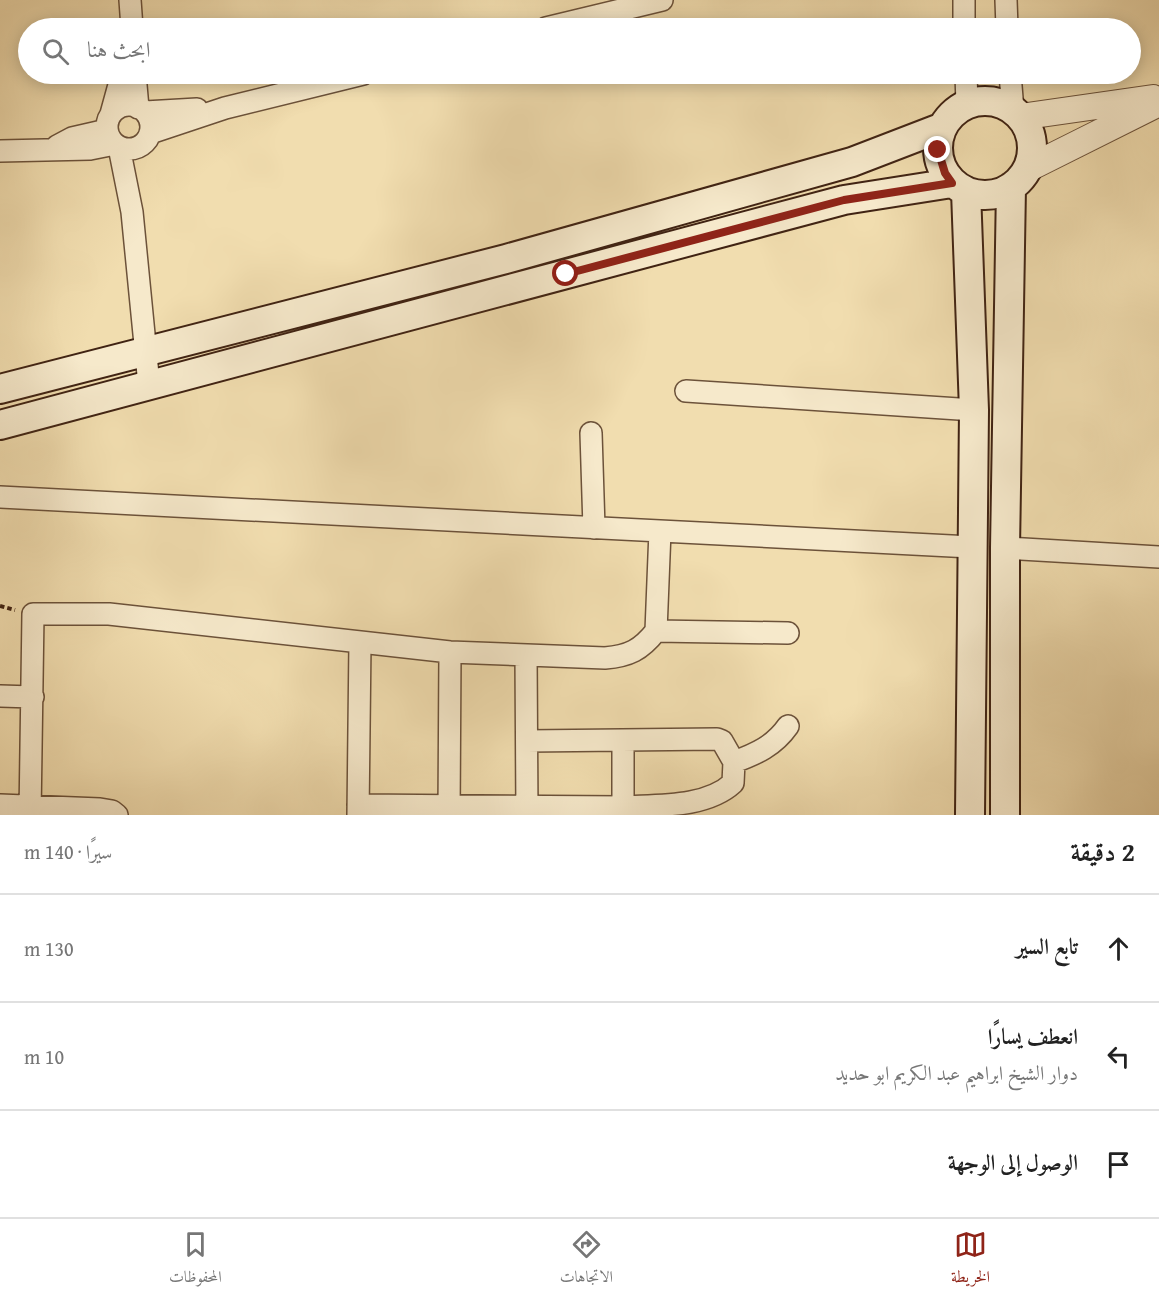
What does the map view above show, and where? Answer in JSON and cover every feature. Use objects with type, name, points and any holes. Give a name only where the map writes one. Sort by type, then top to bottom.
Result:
[{"type":"main road","points":[[982,101],[998,103],[1016,113],[1031,139],[1032,154],[1019,178],[997,194],[981,195],[959,187],[945,173],[939,156],[938,138],[942,127],[952,114],[967,105],[982,101]]},
{"type":"main road","points":[[0,389],[506,259],[852,162],[942,127]]},
{"type":"main road","points":[[1005,815],[1005,548],[1019,178]]},
{"type":"main road","points":[[0,425],[844,200],[959,187]]},
{"type":"main road","points":[[959,187],[974,410],[970,815]]},
{"type":"street","points":[[130,0],[131,18]]},
{"type":"street","points":[[587,18],[662,0]]},
{"type":"street","points":[[964,0],[964,18]]},
{"type":"street","points":[[1005,0],[1006,18]]},
{"type":"street","points":[[120,84],[113,134],[132,212],[149,385]]},
{"type":"street","points":[[132,212],[149,118],[142,110],[137,84]]},
{"type":"street","points":[[113,134],[126,149],[225,108],[322,84]]},
{"type":"street","points":[[966,84],[967,105]]},
{"type":"street","points":[[1012,84],[1016,113],[1159,97]]},
{"type":"street","points":[[1019,178],[1159,103]]},
{"type":"street","points":[[0,151],[90,149],[113,134],[124,106],[142,110],[225,108]]},
{"type":"street","points":[[686,391],[974,410]]},
{"type":"street","points":[[591,433],[594,528]]},
{"type":"street","points":[[0,497],[971,547]]},
{"type":"street","points":[[30,810],[33,614],[109,614],[167,619],[450,652],[623,657],[638,650],[656,632],[660,531]]},
{"type":"street","points":[[1005,548],[1159,557]]},
{"type":"street","points":[[656,632],[788,633]]},
{"type":"street","points":[[360,642],[358,810],[623,811],[698,800],[719,792],[733,783],[734,762],[722,741],[717,739],[526,741]]},
{"type":"street","points":[[449,811],[450,652]]},
{"type":"street","points":[[526,655],[527,811]]},
{"type":"street","points":[[0,696],[33,697]]},
{"type":"street","points":[[734,762],[778,740],[788,726]]},
{"type":"street","points":[[623,740],[623,811]]},
{"type":"street","points":[[0,805],[30,810],[108,810],[117,815]]},
{"type":"route","points":[[566,274],[844,200],[952,183],[940,162],[938,150]]}]
